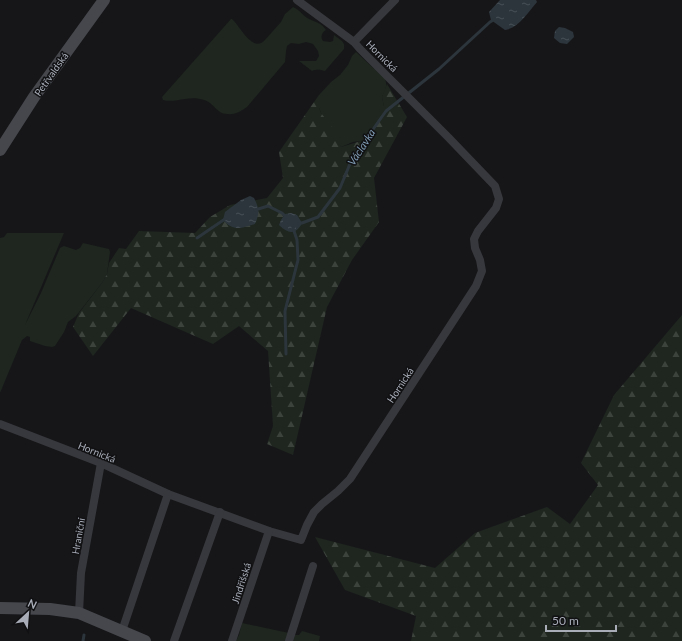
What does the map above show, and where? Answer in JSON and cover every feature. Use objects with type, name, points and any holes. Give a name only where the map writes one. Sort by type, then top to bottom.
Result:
[{"type":"street","name":"Petřvaldská","points":[[0,150],[34,97],[104,0]]},
{"type":"street","name":"Hornická","points":[[0,424],[101,463],[168,494],[268,531],[301,540],[314,512],[350,479],[476,286],[482,271],[480,260],[475,248],[474,239],[478,231],[496,208],[499,199],[495,186],[354,42],[297,0]]},
{"type":"street","points":[[354,42],[394,0]]},
{"type":"street","name":"Hraniční","points":[[78,613],[81,573],[101,463]]},
{"type":"street","points":[[122,631],[168,494]]},
{"type":"street","points":[[174,641],[220,512]]},
{"type":"street","name":"Jindřišská","points":[[232,641],[268,531]]},
{"type":"street","points":[[289,641],[313,566]]},
{"type":"street","points":[[0,608],[50,609],[78,613],[146,641]]},
{"type":"green space","points":[[293,7],[307,18],[320,24],[326,30],[322,36],[323,41],[333,41],[334,35],[344,44],[344,49],[325,71],[312,71],[299,61],[316,61],[319,56],[318,51],[313,44],[306,42],[299,44],[291,43],[287,46],[285,62],[247,107],[238,112],[230,114],[220,112],[207,101],[199,99],[190,98],[171,101],[163,100],[162,97],[231,19],[246,37],[255,43],[260,44],[281,22],[285,14]]},
{"type":"green space","points":[[356,52],[386,81],[385,90],[382,97],[384,112],[380,121],[361,141],[353,142],[341,147],[321,113],[319,108],[319,95],[340,75]]},
{"type":"green space","points":[[387,84],[407,117],[374,178],[379,222],[352,260],[327,307],[293,455],[267,444],[273,426],[268,351],[239,326],[213,344],[131,308],[93,356],[73,327],[79,313],[102,283],[107,274],[109,263],[119,248],[126,249],[139,231],[195,233],[210,217],[230,205],[267,198],[283,178],[279,152],[319,95],[319,108],[321,113],[333,128],[341,147],[361,141],[380,121],[384,112],[382,97]]},
{"type":"green space","points":[[7,233],[64,233],[25,325],[41,293],[60,248],[64,246],[76,250],[80,248],[83,243],[109,249],[110,252],[107,274],[102,283],[76,316],[68,322],[64,332],[55,346],[45,346],[30,341],[30,337],[27,336],[22,340],[0,393],[0,238],[4,237]]},
{"type":"green space","points":[[682,315],[682,641],[411,641],[416,616],[345,590],[315,537],[435,568],[475,533],[547,507],[570,524],[598,485],[581,463],[614,395]]},
{"type":"green space","points":[[242,623],[289,633],[286,641],[236,641]]},
{"type":"green space","points":[[302,631],[320,636],[319,641],[293,641],[295,635],[299,635]]},
{"type":"water","points":[[500,0],[536,0],[537,2],[519,23],[510,29],[505,30],[491,20],[489,12]]},
{"type":"water","points":[[559,27],[573,32],[574,37],[567,44],[560,43],[554,38],[555,31]]},
{"type":"water","points":[[250,196],[254,198],[258,208],[258,217],[255,224],[242,228],[234,228],[227,224],[223,220],[225,212],[241,200]]},
{"type":"water","points":[[291,213],[297,215],[302,223],[297,230],[292,232],[279,225],[285,214]]},
{"type":"waterway","name":"Václavka","points":[[299,223],[318,217],[340,188],[352,159],[386,111],[439,69],[495,19]]},
{"type":"waterway","name":"Václavka","points":[[255,210],[268,206],[282,213],[286,217]]},
{"type":"waterway","name":"Václavka","points":[[197,238],[225,219]]},
{"type":"waterway","points":[[286,354],[285,311],[298,260],[297,240],[293,228]]},
{"type":"waterway","points":[[83,641],[84,635]]}]
